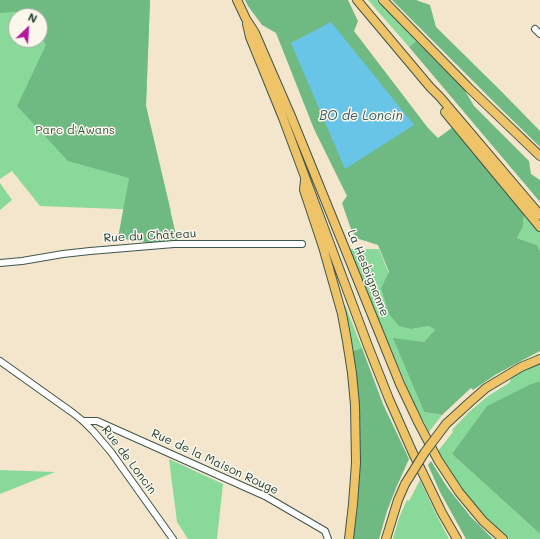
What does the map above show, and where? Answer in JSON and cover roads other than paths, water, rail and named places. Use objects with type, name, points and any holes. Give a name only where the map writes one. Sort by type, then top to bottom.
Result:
[{"type":"highway","name":"La Hesbignonne","points":[[237,0],[246,19],[256,33],[400,384],[419,424],[438,460],[459,492],[484,521],[503,539]]},
{"type":"highway","points":[[357,0],[540,215]]},
{"type":"highway","points":[[384,0],[469,88],[540,156]]},
{"type":"highway","points":[[246,19],[250,37],[283,118],[368,346],[389,398],[412,451],[442,513],[457,539]]},
{"type":"highway","points":[[430,87],[435,100],[540,227]]},
{"type":"highway","points":[[305,177],[304,190],[323,247],[342,314],[352,373],[355,405],[356,463],[349,539]]},
{"type":"highway","points":[[386,539],[398,500],[405,484],[425,452],[446,424],[486,388],[521,367],[540,359]]},
{"type":"street","points":[[535,29],[540,34]]},
{"type":"street","name":"Rue du Château","points":[[0,263],[90,251],[174,244],[302,244]]},
{"type":"street","name":"Rue de Loncin","points":[[0,361],[84,421],[112,452],[173,539]]},
{"type":"street","name":"Rue de la Maison Rouge","points":[[84,421],[98,421],[265,496],[325,531],[328,539]]},
{"type":"water","name":"BO de Loncin","points":[[331,22],[414,125],[345,169],[291,43]]},
{"type":"park label","name":"Parc d'Awans","points":[[75,130]]}]
